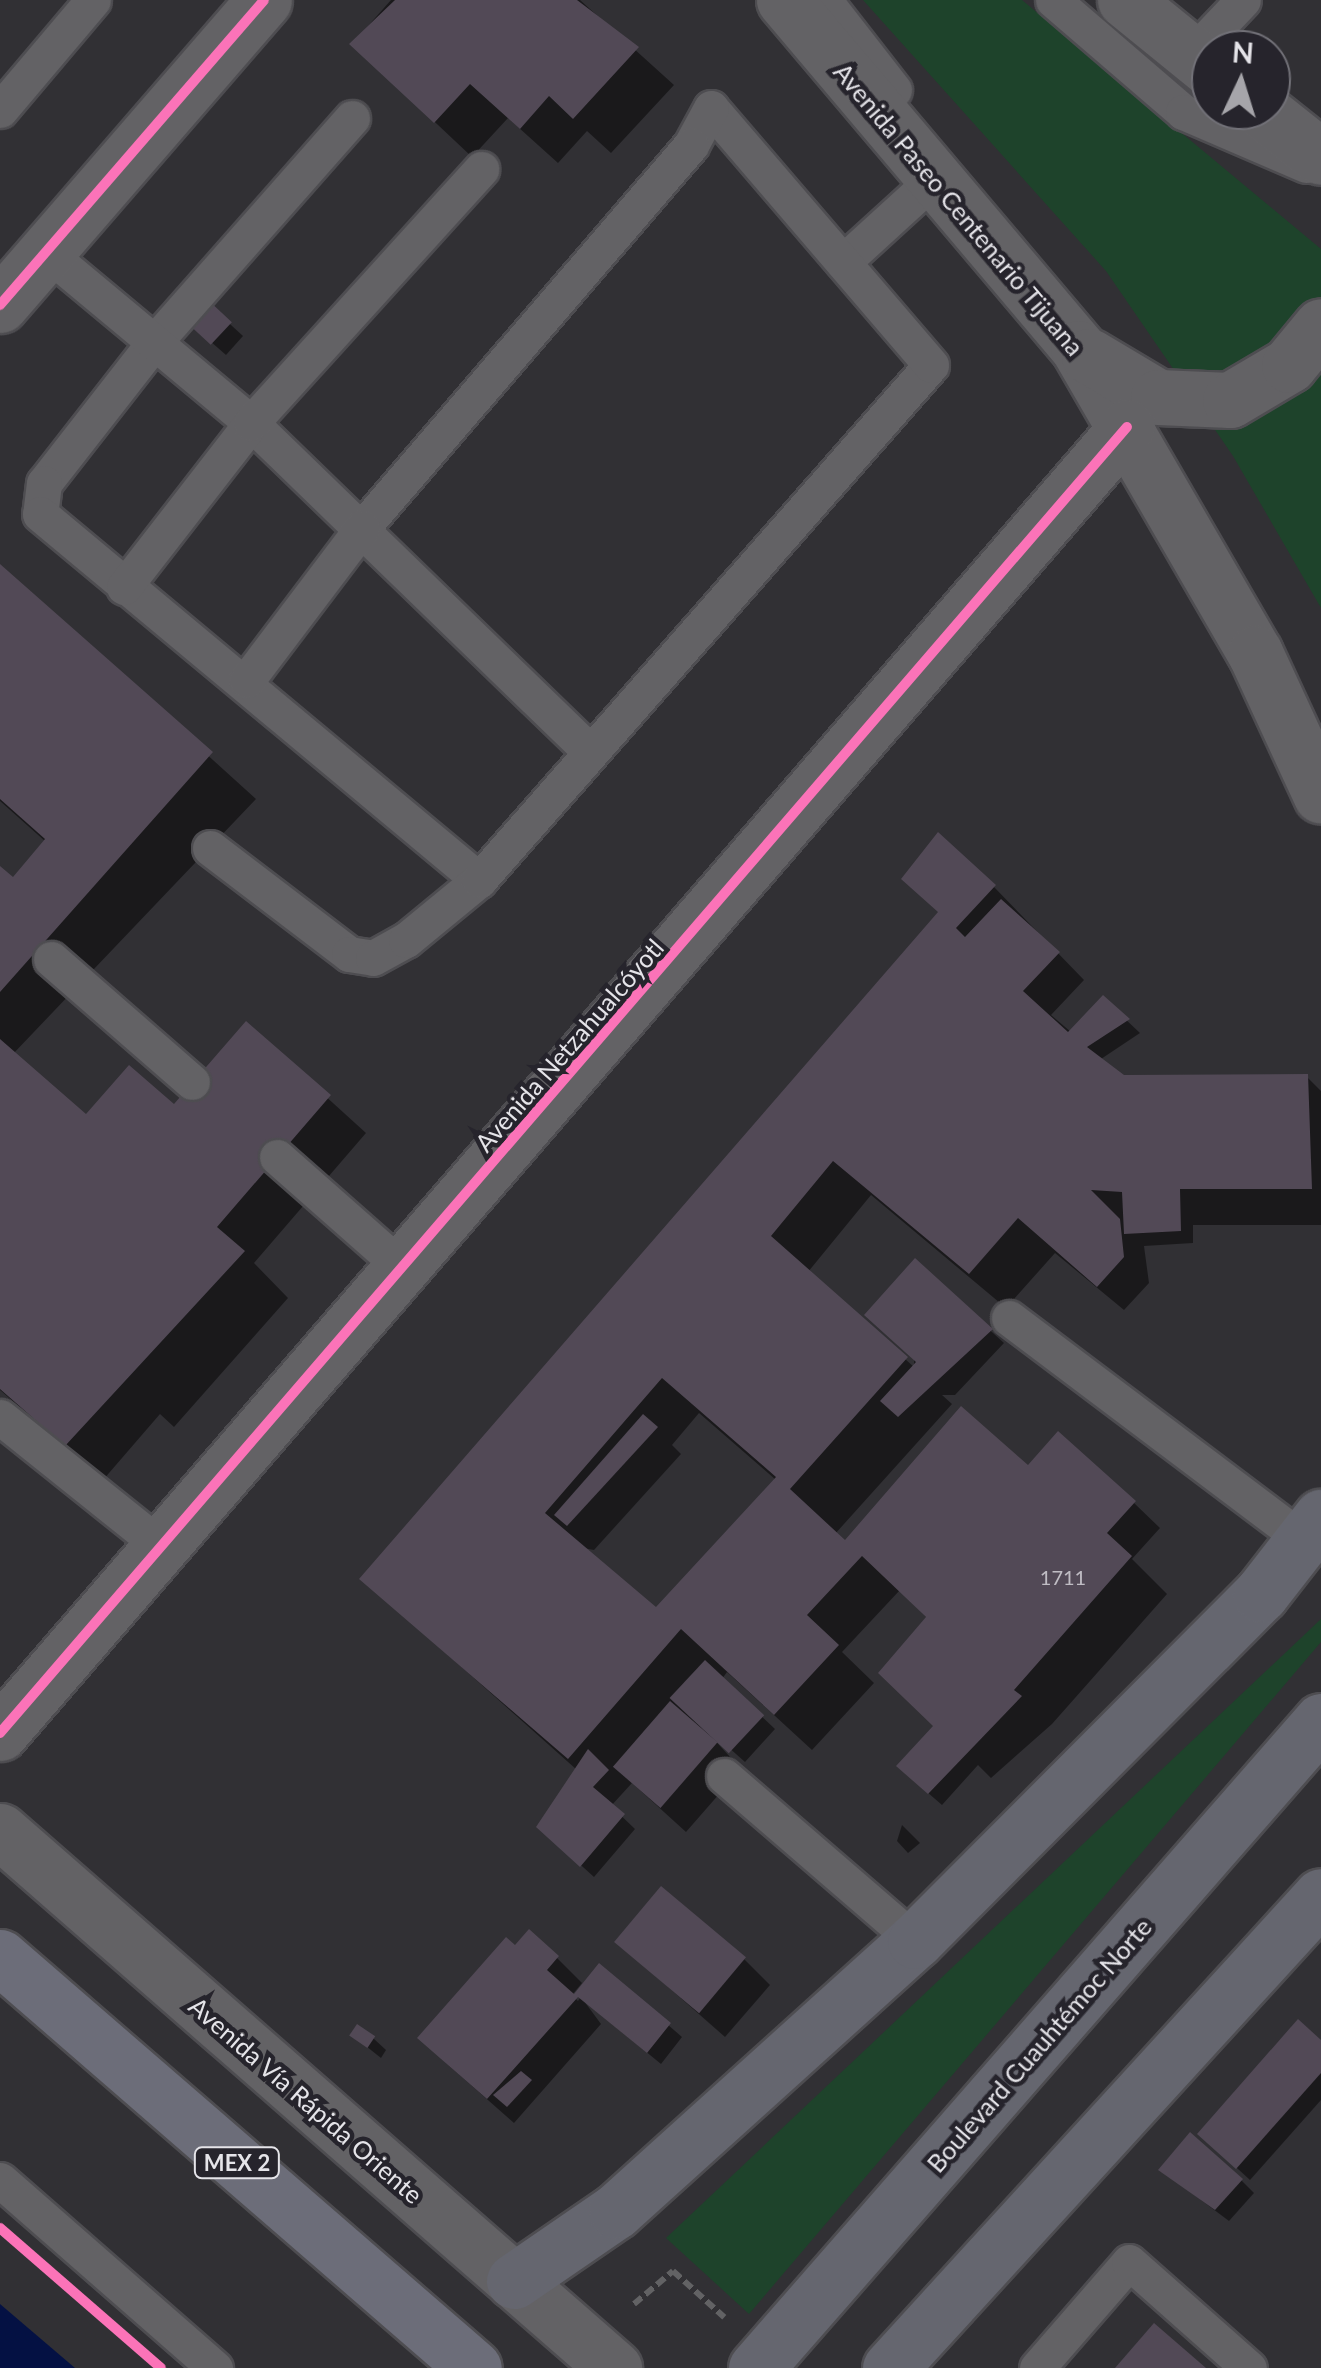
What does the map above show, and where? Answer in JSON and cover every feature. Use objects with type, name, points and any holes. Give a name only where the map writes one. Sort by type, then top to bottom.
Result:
[{"type":"highway","name":"MEX 2","points":[[0,1957],[474,2368]]},
{"type":"main road","points":[[0,305],[264,0]]},
{"type":"main road","name":"Avenida Paseo Centenario Tijuana","points":[[784,0],[1078,348],[1254,653],[1321,796]]},
{"type":"main road","points":[[1125,0],[1191,54]]},
{"type":"main road","points":[[1287,130],[1321,157]]},
{"type":"main road","points":[[1078,348],[1158,398],[1198,404],[1262,385],[1321,326]]},
{"type":"main road","name":"Avenida Netzahualcóyotl","points":[[0,1733],[1127,427]]},
{"type":"main road","points":[[514,2280],[616,2211],[915,1942],[1314,1530]]},
{"type":"main road","name":"Boulevard Cuauhtémoc Norte","points":[[738,2349],[845,2270],[1321,1721]]},
{"type":"main road","name":"Avenida Vía Rápida Oriente","points":[[0,1831],[614,2368]]},
{"type":"main road","points":[[903,2353],[1321,1896]]},
{"type":"lane","points":[[0,110],[93,0]]},
{"type":"lane","points":[[824,0],[899,97],[934,180],[843,262]]},
{"type":"lane","points":[[1053,0],[1183,112],[1321,171]]},
{"type":"lane","points":[[1223,30],[1243,0]]},
{"type":"lane","points":[[210,848],[361,957],[386,954],[479,880],[931,365],[712,108],[691,145],[362,528],[247,680]]},
{"type":"lane","points":[[352,118],[152,345],[39,499],[53,528],[247,680],[479,880]]},
{"type":"lane","points":[[124,587],[251,423],[481,170]]},
{"type":"lane","points":[[46,252],[108,296],[152,345],[251,423],[590,751]]},
{"type":"lane","points":[[51,959],[192,1082]]},
{"type":"lane","points":[[278,1157],[404,1269]]},
{"type":"lane","points":[[1009,1318],[1314,1530]]},
{"type":"lane","points":[[0,1417],[162,1547]]},
{"type":"lane","points":[[724,1776],[915,1942]]},
{"type":"lane","points":[[0,2180],[215,2368]]},
{"type":"lane","points":[[1037,2368],[1130,2262],[1249,2368]]},
{"type":"path","points":[[636,2306],[673,2271],[728,2320],[738,2349]]},
{"type":"green space","points":[[863,0],[1022,0],[1321,249],[1321,608],[1233,456],[1106,271]]},
{"type":"green space","points":[[1321,1619],[1321,1642],[749,2314],[666,2238]]},
{"type":"shaded area","points":[[0,2304],[75,2368],[0,2368]]},
{"type":"building","points":[[395,0],[577,0],[639,47],[573,119],[549,96],[520,129],[470,84],[434,123],[349,44]]},
{"type":"building","points":[[207,299],[232,322],[211,345],[186,322]]},
{"type":"building","points":[[0,564],[213,752],[0,992],[0,866],[13,877],[45,839],[0,799]]},
{"type":"building","points":[[938,832],[996,885],[956,928],[965,937],[1001,899],[1060,952],[1023,991],[1068,1032],[1103,995],[1130,1019],[1087,1047],[1124,1075],[1308,1074],[1312,1189],[1180,1189],[1181,1231],[1124,1234],[1122,1192],[1091,1190],[1120,1219],[1124,1257],[1097,1287],[1018,1218],[969,1274],[833,1161],[771,1236],[908,1357],[790,1489],[845,1540],[961,1406],[1028,1465],[1058,1431],[1136,1501],[1107,1533],[1132,1556],[1014,1690],[1022,1696],[928,1794],[896,1766],[933,1726],[878,1673],[926,1617],[862,1556],[807,1615],[839,1645],[774,1715],[681,1629],[568,1759],[359,1579],[938,912],[901,879]],"holes":[[[662,1378],[776,1477],[656,1607],[545,1513]]]},
{"type":"building","points":[[246,1021],[331,1095],[217,1227],[245,1251],[65,1446],[0,1389],[0,1039],[86,1114],[129,1065],[174,1104]]},
{"type":"building","points":[[915,1258],[993,1329],[898,1417],[880,1401],[916,1362],[864,1315]]},
{"type":"building","points":[[643,1414],[658,1427],[567,1526],[554,1515]]},
{"type":"building","points":[[705,1660],[764,1715],[729,1753],[670,1698]]},
{"type":"building","points":[[670,1701],[718,1742],[660,1808],[613,1767]]},
{"type":"building","points":[[588,1749],[609,1770],[593,1787],[625,1814],[580,1867],[536,1827]]},
{"type":"building","points":[[661,1886],[746,1957],[699,2013],[614,1942]]},
{"type":"building","points":[[529,1929],[559,1956],[547,1970],[574,1994],[599,1963],[671,2023],[647,2053],[578,1997],[487,2099],[417,2038],[506,1937],[515,1945]]},
{"type":"building","points":[[1298,2019],[1321,2040],[1321,2073],[1236,2169],[1197,2134]]},
{"type":"building","points":[[357,2024],[375,2036],[367,2048],[349,2036]]},
{"type":"building","points":[[521,2071],[532,2080],[507,2107],[493,2095]]},
{"type":"building","points":[[1190,2132],[1243,2179],[1215,2210],[1158,2170]]},
{"type":"building","points":[[1154,2323],[1206,2368],[1115,2368]]},
{"type":"cycle path","points":[[0,305],[264,0]]},
{"type":"cycle path","points":[[0,1733],[1127,427]]},
{"type":"cycle path","points":[[0,2228],[161,2368]]}]
